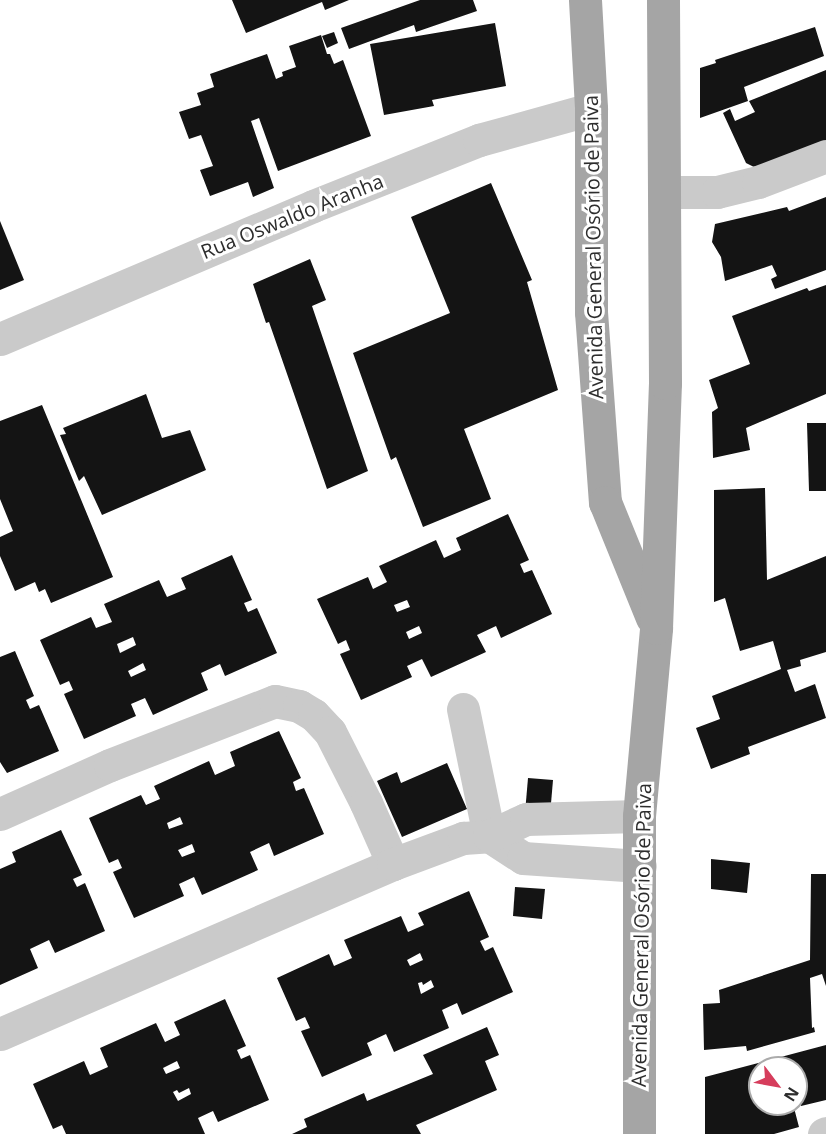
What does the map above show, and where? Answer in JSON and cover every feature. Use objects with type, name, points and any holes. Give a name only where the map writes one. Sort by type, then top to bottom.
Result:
[{"type":"main road","name":"Avenida General Osório de Paiva","points":[[585,0],[591,109],[591,312],[605,502],[656,628]]},
{"type":"main road","name":"Avenida General Osório de Paiva","points":[[639,1134],[639,816],[656,628],[666,383],[663,0]]},
{"type":"street","name":"Rua Oswaldo Aranha","points":[[0,339],[313,206],[479,140],[591,109]]},
{"type":"street","points":[[666,192],[717,192],[758,182],[826,156]]},
{"type":"street","points":[[0,814],[110,765],[275,701],[299,706],[314,715],[330,732],[366,803],[393,864]]},
{"type":"street","points":[[463,709],[489,836],[523,858],[640,866]]},
{"type":"street","points":[[0,1034],[393,864],[463,838],[489,836],[526,819],[639,816]]},
{"type":"building","points":[[232,0],[349,0],[325,10],[322,2],[246,33]]},
{"type":"building","points":[[420,0],[473,0],[477,11],[416,32],[414,25],[349,49],[341,28]]},
{"type":"building","points":[[495,23],[506,86],[432,100],[434,106],[384,115],[370,44]]},
{"type":"building","points":[[815,27],[824,56],[744,87],[748,101],[700,118],[700,68],[716,63],[715,60]]},
{"type":"building","points":[[334,32],[338,43],[327,48],[322,36]]},
{"type":"building","points":[[321,35],[327,54],[330,54],[334,64],[343,60],[371,136],[278,171],[259,118],[251,121],[274,188],[253,197],[248,182],[210,196],[200,170],[213,166],[201,135],[189,139],[179,112],[201,105],[197,93],[214,87],[210,74],[267,54],[276,79],[283,76],[282,72],[296,67],[289,46]]},
{"type":"building","points":[[826,70],[826,143],[764,172],[746,163],[723,113],[730,109],[735,121],[755,112],[749,101]]},
{"type":"building","points":[[491,183],[532,280],[527,282],[558,390],[464,429],[491,499],[423,527],[396,457],[391,460],[353,353],[450,313],[411,217]]},
{"type":"building","points":[[826,197],[826,270],[775,289],[771,279],[777,276],[772,265],[725,281],[721,257],[712,242],[715,224],[787,207],[789,211]]},
{"type":"building","points":[[0,221],[24,280],[0,290]]},
{"type":"building","points":[[310,259],[326,300],[312,306],[368,471],[327,489],[269,322],[266,323],[253,284]]},
{"type":"building","points":[[826,285],[826,394],[746,428],[750,450],[713,458],[712,412],[718,408],[709,380],[750,364],[732,316],[807,288],[809,291]]},
{"type":"building","points":[[146,394],[162,438],[190,430],[206,470],[102,515],[84,476],[79,481],[60,435],[66,434],[63,428]]},
{"type":"building","points":[[42,405],[113,577],[51,603],[45,589],[39,592],[35,582],[15,591],[0,556],[0,537],[13,531],[0,499],[0,421]]},
{"type":"building","points":[[807,423],[826,423],[826,491],[809,491]]},
{"type":"building","points":[[765,488],[767,580],[826,556],[826,652],[800,660],[801,666],[787,670],[795,692],[815,684],[826,718],[748,747],[750,754],[711,769],[696,728],[720,719],[712,696],[781,669],[773,641],[740,651],[725,598],[714,602],[714,490]]},
{"type":"building","points":[[508,514],[529,560],[520,564],[524,573],[532,570],[552,614],[501,638],[496,626],[477,635],[486,652],[431,677],[422,659],[407,666],[412,677],[361,700],[340,654],[350,650],[346,640],[338,644],[317,599],[368,577],[373,589],[387,582],[379,566],[436,540],[444,558],[461,550],[456,538]],"holes":[[[407,600],[410,607],[397,612],[394,605]],[[419,626],[422,633],[409,639],[406,632]]]},
{"type":"building","points":[[232,555],[252,600],[244,603],[248,612],[257,608],[277,653],[225,676],[220,664],[201,673],[208,690],[153,715],[145,698],[131,704],[136,716],[84,739],[64,694],[73,690],[69,681],[60,685],[40,640],[91,617],[96,628],[112,622],[104,604],[159,580],[167,597],[186,589],[181,578]],"holes":[[[133,637],[136,645],[120,653],[117,644]],[[143,663],[146,670],[131,677],[128,671]]]},
{"type":"building","points":[[15,651],[34,696],[26,700],[30,709],[39,705],[59,751],[7,773],[0,762],[0,657]]},
{"type":"building","points":[[279,731],[301,778],[293,782],[296,791],[304,788],[324,834],[274,856],[269,843],[250,852],[258,870],[202,895],[194,877],[179,884],[184,896],[134,918],[113,872],[122,868],[118,859],[109,863],[89,818],[141,795],[146,805],[160,799],[154,786],[209,761],[215,775],[235,766],[230,752]],"holes":[[[180,817],[183,824],[169,829],[167,823]],[[192,844],[195,852],[182,857],[178,850]]]},
{"type":"building","points":[[447,763],[467,809],[402,837],[377,781],[397,772],[401,783]]},
{"type":"building","points":[[528,778],[553,780],[550,815],[525,813]]},
{"type":"building","points":[[61,830],[82,875],[73,879],[77,887],[85,883],[105,931],[55,953],[49,940],[30,949],[38,968],[0,985],[0,869],[16,862],[12,852]]},
{"type":"building","points":[[711,859],[750,863],[747,893],[711,889]]},
{"type":"building","points":[[811,874],[826,874],[826,986],[822,974],[810,978],[812,1028],[814,1027],[815,1032],[747,1051],[746,1046],[704,1050],[703,1004],[720,1003],[719,990],[810,960]]},
{"type":"building","points":[[515,887],[545,889],[542,919],[513,916]]},
{"type":"building","points":[[469,891],[489,937],[480,941],[485,951],[493,947],[513,992],[462,1015],[457,1003],[442,1010],[449,1028],[394,1052],[386,1034],[367,1043],[372,1055],[322,1077],[301,1031],[310,1028],[305,1017],[296,1021],[277,978],[329,954],[334,966],[352,958],[344,940],[401,916],[408,932],[424,925],[418,913]],"holes":[[[420,953],[423,960],[410,966],[407,960]],[[431,980],[434,987],[421,994],[418,983],[422,982],[423,985]]]},
{"type":"building","points":[[225,999],[246,1046],[237,1050],[241,1059],[250,1055],[269,1100],[218,1122],[213,1111],[198,1118],[205,1134],[66,1134],[62,1125],[53,1129],[33,1084],[84,1061],[90,1075],[108,1067],[100,1048],[156,1023],[165,1042],[180,1035],[174,1022]],"holes":[[[177,1061],[180,1068],[166,1074],[163,1068]],[[189,1088],[191,1094],[178,1101],[173,1092],[177,1090],[179,1093]]]},
{"type":"building","points":[[487,1027],[499,1055],[485,1061],[497,1090],[416,1125],[421,1134],[292,1134],[307,1127],[304,1119],[364,1093],[367,1101],[433,1074],[423,1055]]},
{"type":"building","points":[[826,1045],[826,1100],[808,1104],[808,1056],[784,1056]]},
{"type":"building","points":[[748,1066],[748,1116],[796,1116],[799,1127],[774,1134],[705,1134],[705,1077]]}]
